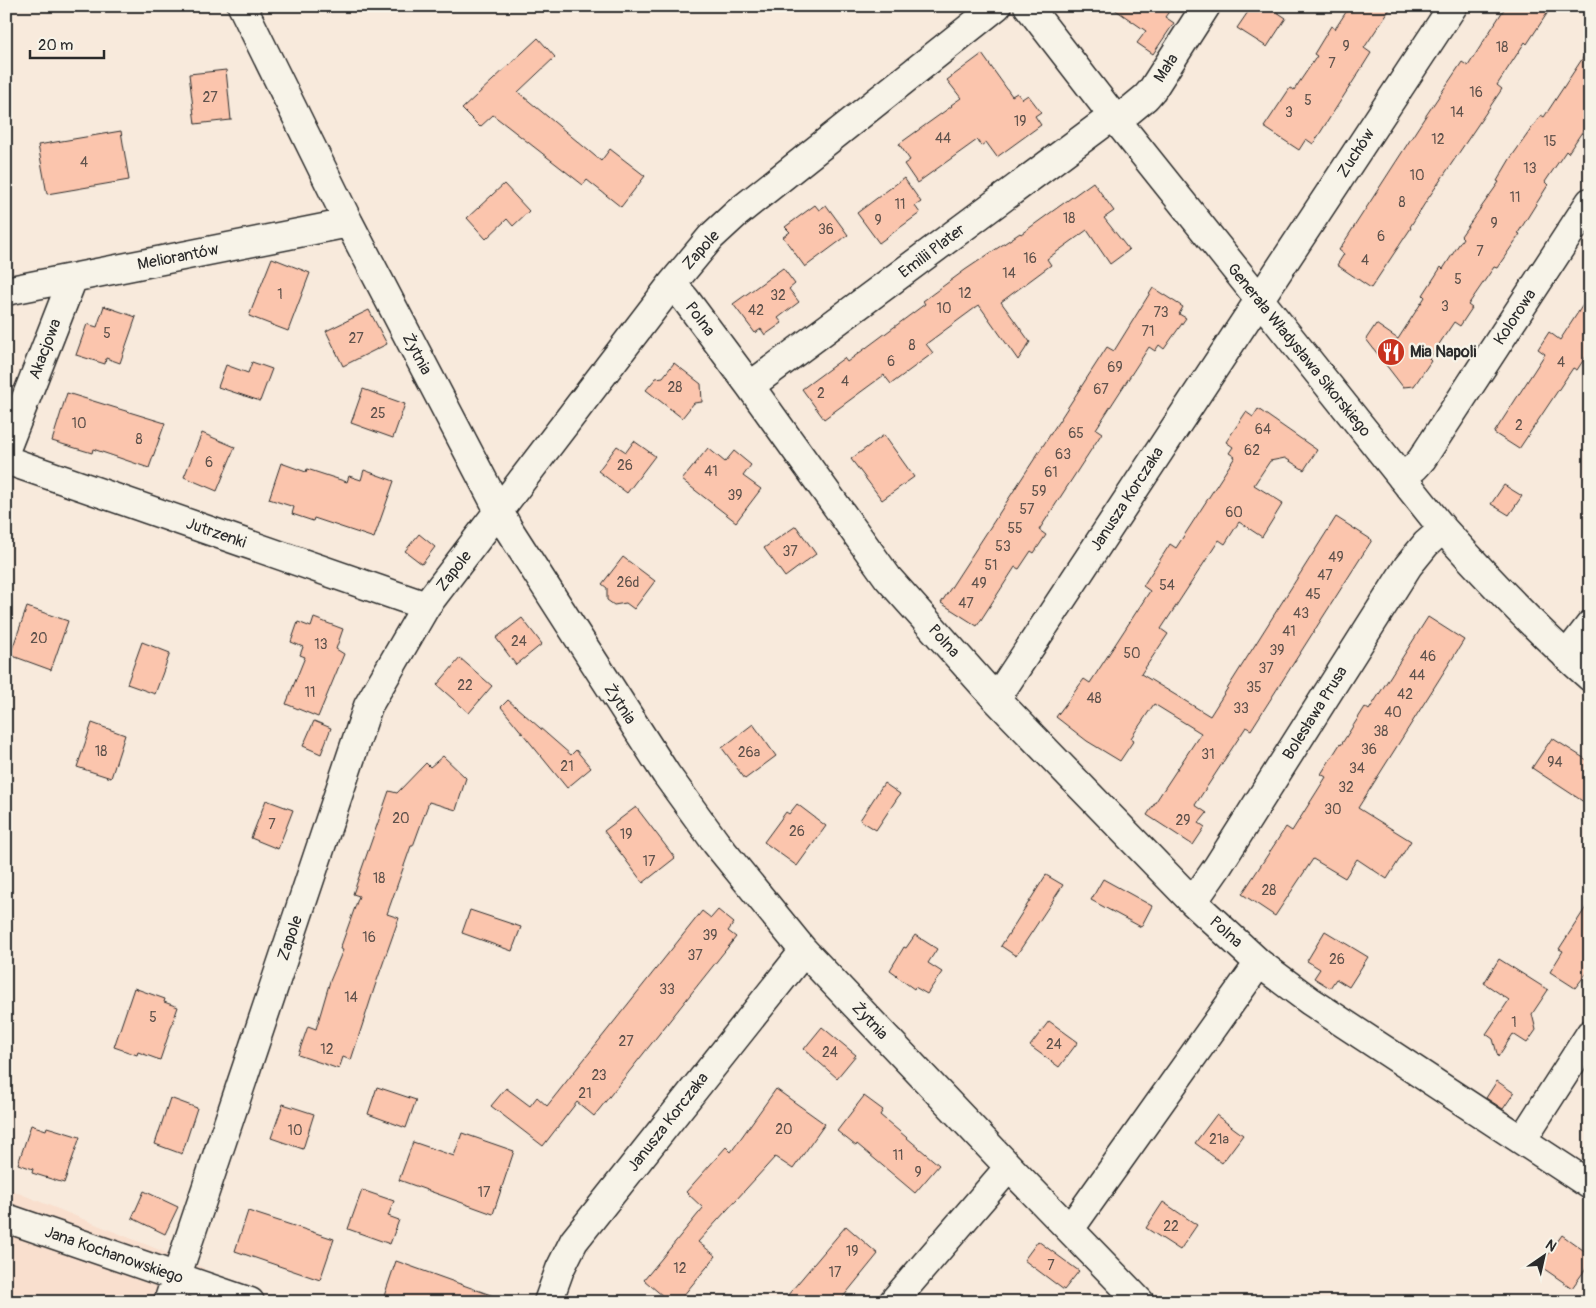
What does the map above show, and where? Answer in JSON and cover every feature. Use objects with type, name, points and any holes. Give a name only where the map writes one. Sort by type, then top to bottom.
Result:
[{"type":"street","name":"Żytnia","points":[[242,6],[348,223],[499,511],[530,564],[666,774],[716,843],[804,951],[1140,1302]]},
{"type":"street","name":"Zapole","points":[[172,1290],[368,706],[426,606],[672,284],[711,237],[737,213],[997,6]]},
{"type":"street","name":"Generała Władysława Sikorskiego","points":[[1028,6],[1115,119],[1443,529],[1501,593],[1590,678]]},
{"type":"street","name":"Mała","points":[[1115,119],[1146,97],[1152,90],[1206,6]]},
{"type":"street","name":"Zuchów","points":[[1259,299],[1453,6]]},
{"type":"street","name":"Emilii Plater","points":[[750,386],[1115,119]]},
{"type":"street","name":"Kolorowa","points":[[1402,478],[1422,459],[1590,202]]},
{"type":"street","name":"Meliorantów","points":[[6,290],[348,223]]},
{"type":"street","name":"Akacjowa","points":[[6,448],[73,278]]},
{"type":"street","name":"Polna","points":[[672,284],[750,386],[888,578],[996,699],[1193,902],[1259,962],[1310,1001],[1590,1185]]},
{"type":"street","name":"Janusza Korczaka","points":[[996,699],[1259,299]]},
{"type":"street","name":"Jutrzenki","points":[[6,460],[426,606]]},
{"type":"street","name":"Bolesława Prusa","points":[[1193,902],[1223,858],[1408,566],[1426,544],[1443,529]]},
{"type":"street","points":[[1566,656],[1590,625]]},
{"type":"street","name":"Janusza Korczaka","points":[[548,1302],[560,1269],[574,1241],[804,951]]},
{"type":"street","points":[[1070,1229],[1259,962]]},
{"type":"street","points":[[1522,1140],[1590,1034]]},
{"type":"street","points":[[893,1302],[1009,1167]]},
{"type":"street","name":"Jana Kochanowskiego","points":[[6,1218],[172,1290],[250,1302]]},
{"type":"shaded area","points":[[6,1188],[204,1268],[193,1302],[6,1302]]},
{"type":"building","points":[[1110,6],[1173,6],[1165,17],[1174,23],[1153,54],[1137,43],[1146,31]]},
{"type":"building","points":[[1252,6],[1268,6],[1286,18],[1267,47],[1237,28]]},
{"type":"building","points":[[1350,6],[1392,6],[1364,48],[1371,53],[1313,144],[1306,139],[1299,150],[1264,127],[1290,88],[1294,90],[1317,56],[1314,54],[1331,26],[1335,29]]},
{"type":"building","points":[[1506,6],[1552,6],[1527,44],[1525,42],[1497,85],[1502,89],[1427,200],[1411,228],[1371,288],[1337,265],[1344,254],[1339,250],[1462,62],[1468,66]]},
{"type":"building","points":[[538,38],[555,57],[518,92],[601,161],[610,149],[645,176],[621,207],[587,180],[583,185],[493,115],[480,127],[462,109]]},
{"type":"building","points":[[1590,47],[1590,120],[1568,153],[1566,151],[1545,182],[1548,185],[1518,233],[1520,234],[1497,268],[1494,267],[1468,305],[1472,308],[1460,326],[1454,322],[1429,359],[1431,361],[1414,386],[1403,387],[1366,339],[1376,324],[1398,339],[1425,297],[1423,295],[1441,267],[1443,269],[1463,238],[1461,236],[1499,182],[1497,181],[1510,159],[1541,115],[1544,117]]},
{"type":"building","points":[[982,54],[1012,96],[1017,93],[1022,99],[1028,95],[1041,112],[1035,116],[1041,125],[997,157],[986,142],[981,146],[977,140],[917,183],[904,164],[910,160],[899,144],[961,98],[947,80]]},
{"type":"building","points":[[226,70],[231,120],[195,124],[189,74]]},
{"type":"building","points":[[121,131],[129,180],[47,194],[38,145]]},
{"type":"building","points":[[904,178],[921,202],[915,206],[920,213],[879,243],[857,213]]},
{"type":"building","points":[[1093,182],[1114,211],[1104,218],[1129,250],[1110,264],[1087,230],[1047,259],[1051,265],[1001,302],[1030,342],[1018,360],[979,305],[926,344],[933,353],[891,384],[884,375],[824,419],[802,389],[844,358],[847,362],[925,304],[923,301],[965,270],[1021,234]]},
{"type":"building","points":[[504,184],[529,211],[513,226],[507,219],[486,239],[467,218]]},
{"type":"building","points":[[815,205],[819,210],[826,205],[848,235],[805,267],[783,237],[790,232],[785,227]]},
{"type":"building","points":[[272,258],[310,273],[288,331],[249,316]]},
{"type":"building","points":[[783,268],[795,284],[789,289],[799,302],[778,318],[782,323],[765,335],[761,329],[755,333],[733,304]]},
{"type":"building","points":[[1153,288],[1183,307],[1179,314],[1186,318],[1164,349],[1159,345],[1155,351],[1149,347],[1096,429],[1102,433],[1039,530],[1046,535],[1034,553],[1031,551],[1019,569],[1015,567],[977,626],[941,603],[1107,347],[1114,351]]},
{"type":"building","points":[[1590,294],[1590,350],[1577,370],[1573,368],[1519,449],[1494,433],[1545,354],[1538,349],[1549,332],[1560,340]]},
{"type":"building","points":[[104,306],[136,317],[120,363],[106,358],[105,364],[76,355],[87,324],[97,327]]},
{"type":"building","points":[[369,310],[387,344],[343,366],[326,331]]},
{"type":"building","points":[[252,362],[272,369],[260,401],[218,387],[226,365],[248,373]]},
{"type":"building","points":[[674,363],[701,384],[702,402],[694,403],[682,418],[646,390],[656,378],[663,377]]},
{"type":"building","points":[[363,389],[405,404],[393,438],[351,423]]},
{"type":"building","points":[[67,393],[165,423],[149,468],[93,449],[92,453],[52,441]]},
{"type":"building","points":[[1258,409],[1317,450],[1304,470],[1285,458],[1270,461],[1254,485],[1283,503],[1262,537],[1239,522],[1225,544],[1219,540],[1161,629],[1168,634],[1141,674],[1210,716],[1336,517],[1372,540],[1251,730],[1246,727],[1195,805],[1207,813],[1199,823],[1205,827],[1193,845],[1147,815],[1201,733],[1154,704],[1131,738],[1134,740],[1120,761],[1087,741],[1056,717],[1084,679],[1090,683],[1150,591],[1143,586],[1170,544],[1176,548],[1235,457],[1229,453],[1233,447],[1226,442],[1246,412],[1253,417]]},
{"type":"building","points":[[202,433],[235,447],[217,491],[184,477]]},
{"type":"building","points":[[884,435],[914,477],[882,500],[851,459]]},
{"type":"building","points":[[634,441],[655,456],[627,493],[598,471],[617,446],[626,452]]},
{"type":"building","points":[[708,448],[725,462],[734,451],[751,465],[743,476],[761,489],[736,522],[682,480]]},
{"type":"building","points":[[281,463],[306,472],[307,469],[347,482],[349,476],[361,480],[364,470],[394,481],[374,538],[314,518],[313,521],[292,514],[294,507],[269,499]]},
{"type":"building","points":[[1504,485],[1522,496],[1509,515],[1491,504]]},
{"type":"building","points":[[796,526],[816,554],[785,577],[764,548]]},
{"type":"building","points":[[419,534],[435,547],[422,564],[405,551]]},
{"type":"building","points":[[623,557],[655,581],[634,609],[626,603],[614,605],[607,600],[607,588],[602,584]]},
{"type":"building","points":[[27,607],[68,621],[51,670],[10,655]]},
{"type":"building","points":[[1428,617],[1464,640],[1358,808],[1411,841],[1387,879],[1357,859],[1345,878],[1313,859],[1275,916],[1242,894],[1286,827],[1292,831],[1326,777],[1321,774],[1340,744],[1365,707],[1369,710]]},
{"type":"building","points":[[314,618],[343,629],[336,649],[344,654],[318,717],[286,704],[305,657],[300,655],[303,647],[291,642],[298,622],[311,627]]},
{"type":"building","points":[[522,618],[542,644],[516,665],[496,638]]},
{"type":"building","points":[[142,642],[170,653],[155,694],[127,684]]},
{"type":"building","points":[[460,658],[492,686],[469,713],[437,685]]},
{"type":"building","points":[[508,700],[571,755],[576,750],[591,768],[567,788],[501,707]]},
{"type":"building","points":[[314,721],[331,728],[321,754],[303,746]]},
{"type":"building","points":[[92,723],[125,735],[111,778],[77,767]]},
{"type":"building","points":[[753,724],[776,756],[745,779],[722,748]]},
{"type":"building","points":[[1552,738],[1590,762],[1590,806],[1532,768]]},
{"type":"building","points":[[443,756],[466,778],[456,810],[429,802],[413,846],[411,846],[387,914],[399,918],[351,1060],[343,1057],[339,1069],[298,1055],[308,1026],[316,1029],[330,981],[343,950],[340,949],[359,896],[353,894],[389,791],[397,793],[426,763],[430,767]]},
{"type":"building","points":[[884,783],[900,794],[876,830],[860,820]]},
{"type":"building","points":[[266,800],[293,810],[278,849],[251,838]]},
{"type":"building","points":[[797,804],[826,826],[797,866],[764,842],[786,812],[789,814]]},
{"type":"building","points":[[636,807],[675,858],[643,883],[604,831]]},
{"type":"building","points":[[1046,875],[1063,885],[1016,956],[1001,946]]},
{"type":"building","points":[[1103,879],[1152,906],[1141,927],[1091,900]]},
{"type":"building","points":[[1590,901],[1590,969],[1575,988],[1550,972],[1563,951],[1559,949]]},
{"type":"building","points":[[470,910],[521,927],[512,951],[462,933]]},
{"type":"building","points":[[718,910],[734,923],[728,931],[736,937],[594,1116],[577,1102],[543,1146],[491,1106],[506,1088],[530,1106],[537,1097],[547,1106],[702,911],[711,918]]},
{"type":"building","points":[[1325,931],[1368,957],[1349,987],[1336,979],[1330,988],[1314,978],[1320,969],[1307,961]]},
{"type":"building","points":[[915,935],[937,949],[928,963],[942,972],[927,994],[915,987],[914,989],[890,970],[904,947],[906,948]]},
{"type":"building","points":[[1499,959],[1548,990],[1532,1014],[1536,1030],[1527,1043],[1513,1034],[1498,1057],[1493,1039],[1486,1034],[1509,1000],[1484,983]]},
{"type":"building","points":[[134,988],[165,999],[164,1002],[178,1007],[160,1060],[138,1052],[137,1055],[114,1047]]},
{"type":"building","points":[[1049,1021],[1078,1042],[1059,1067],[1030,1046]]},
{"type":"building","points":[[822,1027],[856,1055],[837,1078],[804,1049]]},
{"type":"building","points":[[1497,1081],[1514,1093],[1503,1109],[1486,1098]]},
{"type":"building","points":[[377,1087],[416,1100],[406,1128],[368,1114]]},
{"type":"building","points":[[776,1089],[825,1124],[793,1169],[775,1157],[698,1242],[716,1256],[678,1302],[670,1302],[644,1280],[703,1208],[686,1192],[726,1147],[731,1152]]},
{"type":"building","points":[[864,1096],[883,1110],[880,1115],[939,1165],[915,1193],[857,1144],[856,1146],[837,1131]]},
{"type":"building","points":[[170,1098],[197,1108],[182,1154],[155,1144]]},
{"type":"building","points":[[283,1104],[314,1114],[303,1149],[271,1138]]},
{"type":"building","points":[[1216,1115],[1243,1135],[1222,1163],[1195,1143]]},
{"type":"building","points":[[31,1125],[46,1130],[47,1127],[80,1137],[64,1183],[32,1173],[33,1169],[18,1164]]},
{"type":"building","points":[[462,1133],[514,1151],[493,1214],[399,1180],[413,1142],[454,1156]]},
{"type":"building","points":[[362,1190],[394,1201],[388,1216],[399,1220],[390,1244],[348,1229]]},
{"type":"building","points":[[144,1191],[178,1207],[165,1234],[132,1218]]},
{"type":"building","points":[[1163,1202],[1197,1225],[1180,1250],[1146,1228]]},
{"type":"building","points":[[248,1211],[334,1239],[320,1280],[235,1251]]},
{"type":"building","points":[[846,1226],[878,1254],[839,1302],[782,1302]]},
{"type":"building","points":[[1562,1235],[1590,1255],[1590,1263],[1572,1288],[1540,1266]]},
{"type":"building","points":[[1038,1241],[1079,1271],[1064,1290],[1024,1260]]},
{"type":"building","points":[[396,1261],[502,1299],[502,1302],[382,1302]]},
{"type":"place","name":"Mia Napoli","points":[[1391,352]]}]
